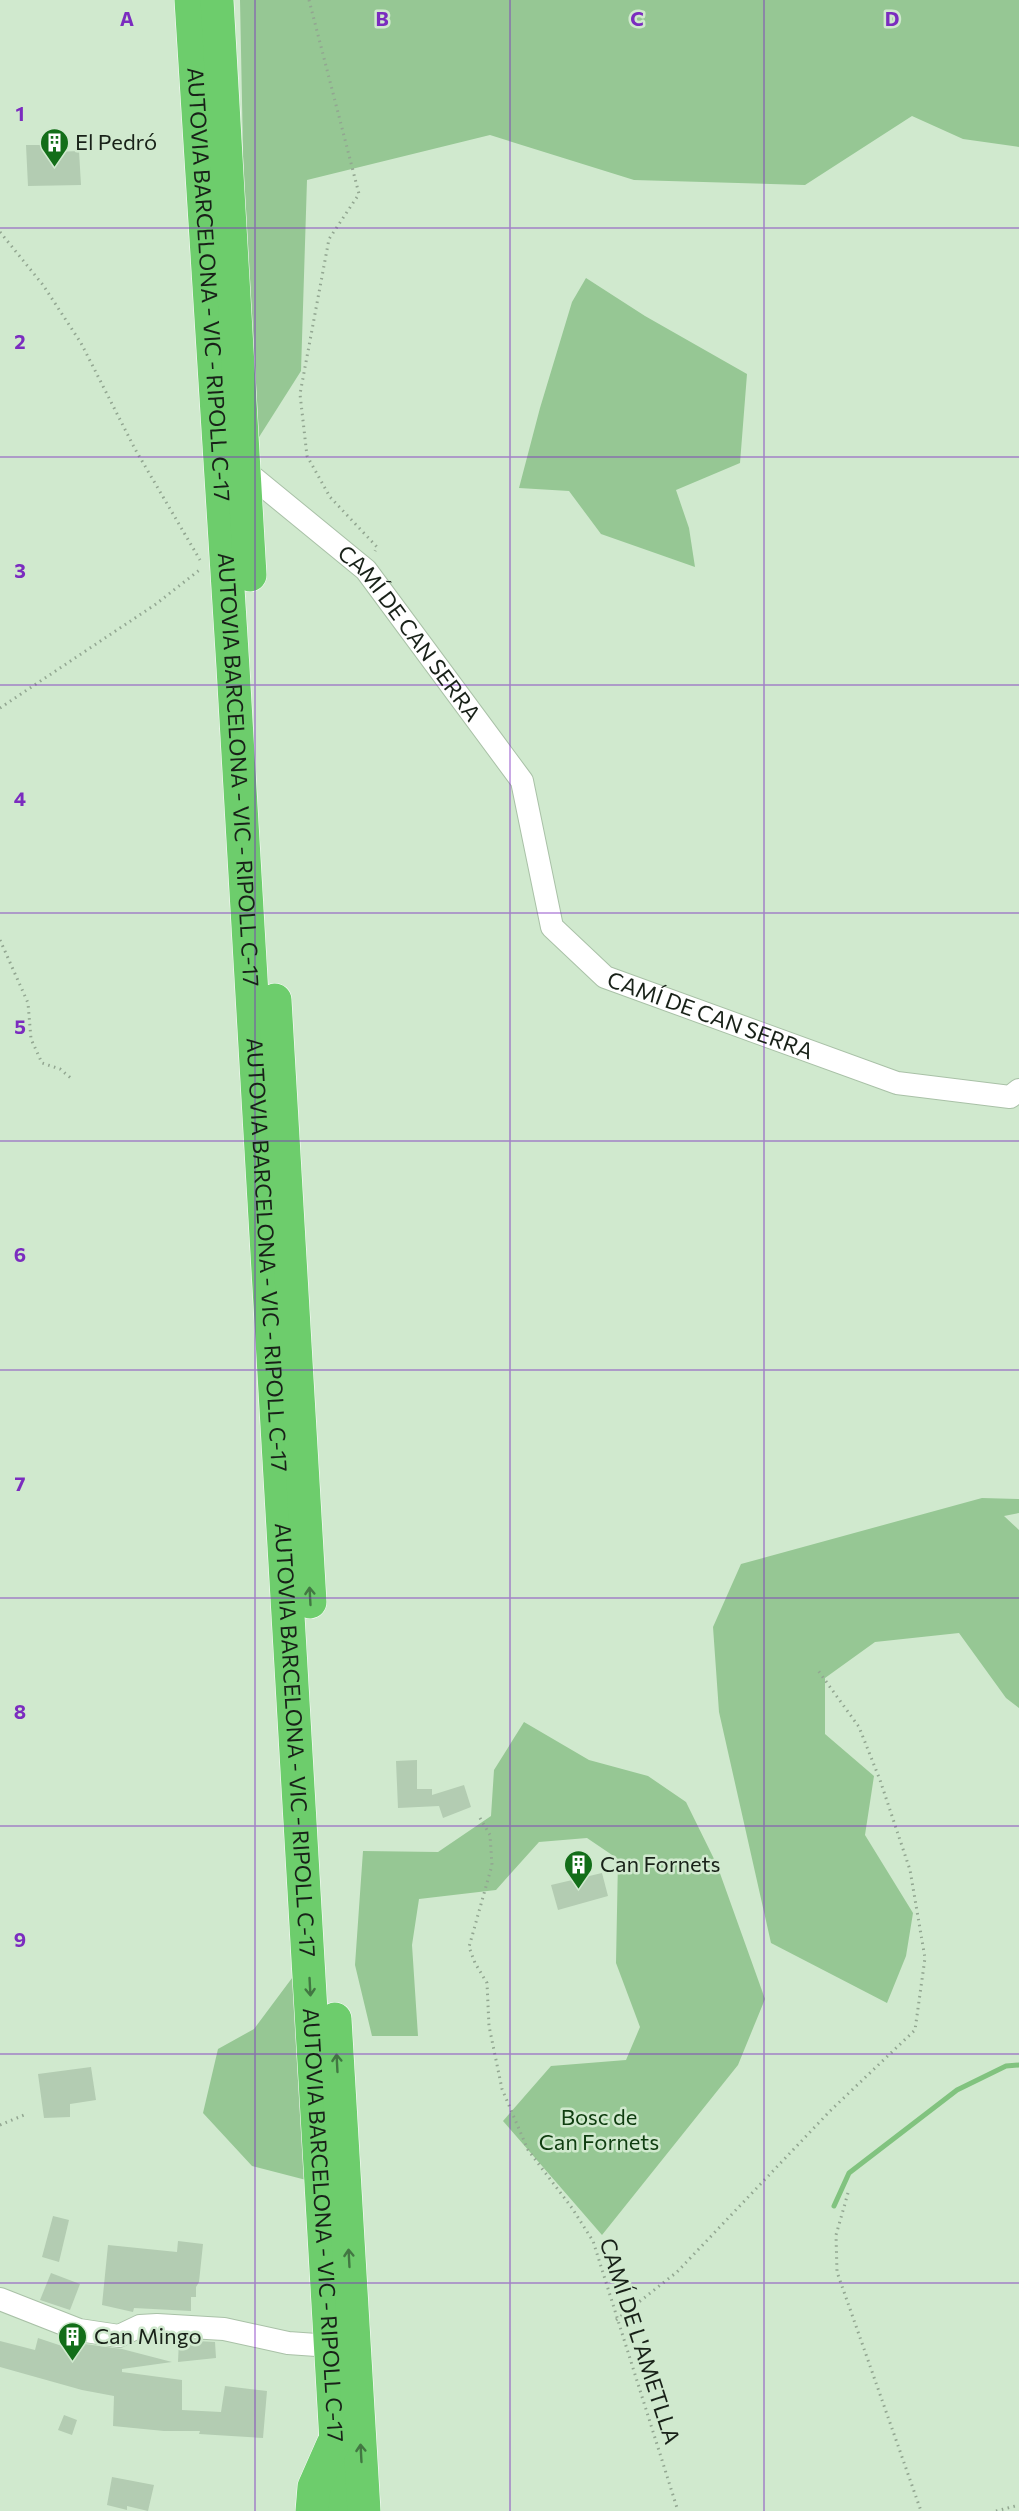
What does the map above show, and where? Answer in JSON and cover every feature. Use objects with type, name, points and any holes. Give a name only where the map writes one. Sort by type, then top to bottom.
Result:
[{"type":"highway","points":[[176,0],[179,47],[198,108]]},
{"type":"highway","name":"AUTOVIA BARCELONA - VIC - RIPOLL C-17","points":[[211,1],[198,108],[233,669],[340,2511]]},
{"type":"highway","name":"AUTOVIA BARCELONA - VIC - RIPOLL C-17","points":[[211,1],[244,470],[364,2511]]},
{"type":"highway","points":[[312,2511],[314,2487],[336,2436]]},
{"type":"street","name":"CAMÍ DE CAN SERRA","points":[[244,470],[366,570],[522,781],[552,927],[605,977],[897,1083],[1010,1097],[1019,1090]]},
{"type":"street","points":[[0,2299],[79,2330],[119,2336],[140,2326],[157,2325],[224,2329],[288,2343],[330,2346]]},
{"type":"path","points":[[309,0],[359,194],[329,239],[300,394],[308,456],[330,497],[377,547],[366,570]]},
{"type":"path","points":[[0,232],[42,285],[81,343],[135,449],[204,567],[156,604],[0,708]]},
{"type":"path","points":[[0,940],[28,1003],[31,1039],[42,1063],[60,1069],[72,1079]]},
{"type":"path","points":[[616,2320],[677,2272],[830,2111],[915,2030],[925,1958],[910,1870],[880,1780],[859,1727],[817,1669]]},
{"type":"path","name":"CAMÍ DE L'AMETLLA","points":[[480,1818],[490,1835],[492,1865],[470,1947],[475,1963],[487,1983],[489,2026],[502,2089],[528,2150],[572,2208],[592,2241],[678,2511]]},
{"type":"path","points":[[0,2125],[24,2115]]},
{"type":"path","points":[[848,2193],[836,2235],[837,2272],[921,2511]]},
{"type":"path","points":[[996,2511],[1019,2505]]},
{"type":"green space","points":[[240,0],[1019,0],[1019,147],[963,139],[912,116],[805,185],[634,180],[490,135],[307,180],[301,371],[249,453]]},
{"type":"green space","points":[[586,278],[645,316],[747,374],[740,463],[676,490],[689,528],[695,567],[601,534],[569,491],[519,488],[572,302]]},
{"type":"green space","points":[[982,1498],[1019,1499],[1019,1513],[1004,1516],[1019,1530],[1019,1708],[1006,1698],[959,1633],[875,1642],[825,1678],[825,1734],[874,1776],[865,1835],[913,1913],[906,1956],[887,2003],[771,1943],[719,1712],[713,1627],[741,1564]]},
{"type":"green space","name":"Bosc de Can Fornets","points":[[524,1722],[589,1760],[648,1776],[686,1802],[717,1865],[765,1999],[738,2065],[602,2235],[503,2121],[551,2066],[626,2060],[640,2027],[616,1963],[618,1859],[587,1838],[539,1842],[496,1890],[419,1899],[412,1945],[418,2036],[372,2036],[355,1965],[363,1851],[438,1852],[491,1816],[494,1770]]},
{"type":"green space","points":[[298,1970],[310,2181],[252,2166],[203,2113],[218,2049],[254,2029]]},
{"type":"building","name":"El Pedró","points":[[26,145],[51,145],[55,152],[79,151],[81,185],[28,186]]},
{"type":"building","points":[[417,1760],[417,1789],[432,1789],[432,1795],[464,1785],[471,1807],[443,1818],[439,1806],[398,1808],[396,1761]]},
{"type":"building","name":"Can Fornets","points":[[602,1873],[608,1896],[558,1910],[551,1885]]},
{"type":"building","points":[[91,2067],[96,2100],[70,2104],[70,2117],[44,2118],[38,2074]]},
{"type":"building","points":[[53,2216],[69,2220],[59,2262],[42,2257]]},
{"type":"building","points":[[178,2241],[203,2244],[199,2282],[196,2287],[196,2297],[191,2297],[191,2311],[134,2308],[133,2312],[102,2305],[108,2245],[177,2252]]},
{"type":"building","points":[[51,2273],[80,2284],[70,2310],[40,2300]]},
{"type":"building","points":[[38,2338],[65,2347],[66,2340],[122,2349],[172,2362],[122,2369],[122,2372],[182,2380],[182,2410],[221,2412],[225,2386],[267,2391],[263,2438],[199,2434],[200,2431],[164,2431],[113,2426],[114,2396],[82,2390],[0,2367],[0,2341],[35,2350]]},
{"type":"building","points":[[179,2340],[215,2342],[216,2358],[178,2362]]},
{"type":"building","points":[[64,2415],[77,2420],[72,2435],[58,2430]]},
{"type":"building","points":[[112,2477],[154,2485],[148,2511],[127,2506],[127,2510],[107,2505]]},
{"type":"waterway","points":[[834,2206],[849,2173],[957,2090],[1006,2066],[1019,2065]]},
{"type":"place","name":"El Pedró","points":[[54,168]]},
{"type":"place","name":"Can Fornets","points":[[579,1890]]},
{"type":"place","name":"Can Mingo","points":[[73,2362]]}]
